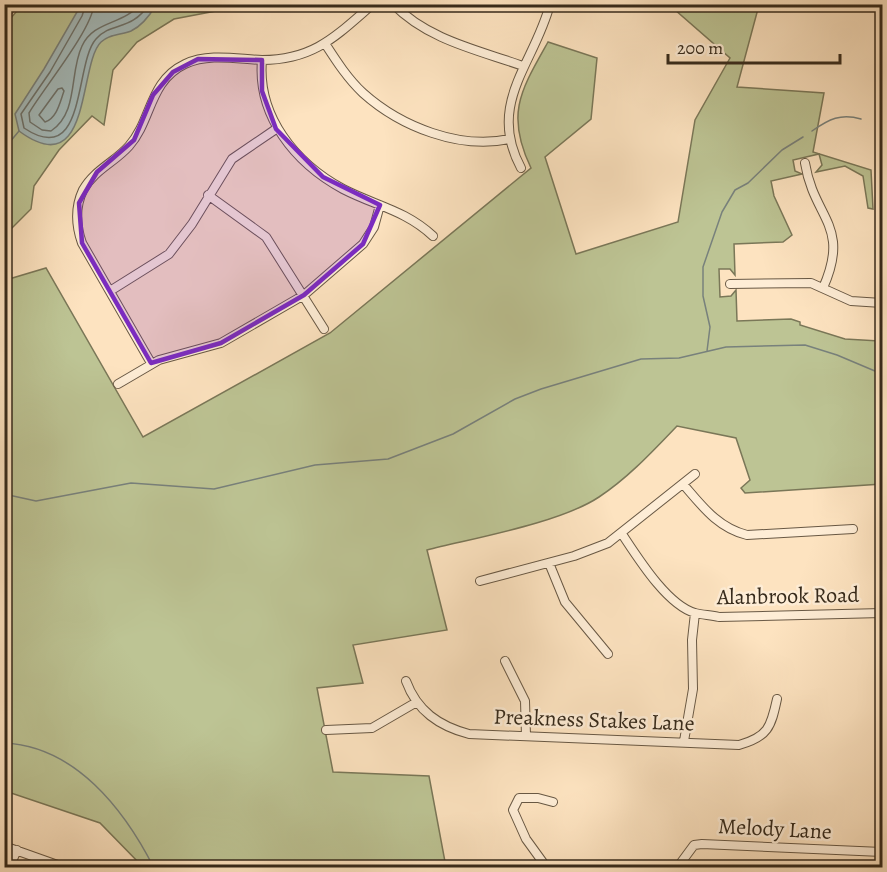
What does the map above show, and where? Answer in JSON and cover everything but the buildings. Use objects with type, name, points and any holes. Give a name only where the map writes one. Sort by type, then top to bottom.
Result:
[{"type":"street","points":[[4,16],[14,4]]},
{"type":"street","points":[[151,363],[78,232],[77,212],[84,189],[97,172],[134,140],[153,95],[173,72],[198,59],[262,60],[302,55],[326,45],[373,4]]},
{"type":"street","points":[[393,4],[411,20],[445,39],[524,66]]},
{"type":"street","points":[[521,168],[510,139],[508,115],[511,97],[524,66],[541,37],[550,4]]},
{"type":"street","points":[[326,45],[352,81],[392,114],[427,131],[450,137],[494,142],[510,139]]},
{"type":"street","points":[[262,60],[262,91],[276,129],[305,162],[323,177],[380,205],[401,212],[433,236]]},
{"type":"street","points":[[110,291],[169,254],[192,224],[232,159],[276,129]]},
{"type":"street","points":[[805,163],[835,248],[831,271],[823,288]]},
{"type":"street","points":[[208,195],[266,237],[324,329]]},
{"type":"street","points":[[118,384],[151,363],[221,343],[304,295],[363,244],[374,227],[380,205]]},
{"type":"street","points":[[730,284],[798,281],[823,288],[850,301],[882,303]]},
{"type":"street","points":[[480,581],[549,563],[608,543],[695,474]]},
{"type":"street","points":[[683,484],[716,520],[735,532],[747,535],[853,529]]},
{"type":"street","name":"Alanbrook Road","points":[[622,534],[656,580],[676,601],[695,613],[719,617],[882,613]]},
{"type":"street","points":[[549,563],[565,602],[608,654]]},
{"type":"street","points":[[684,741],[693,689],[692,640],[695,613]]},
{"type":"street","points":[[505,662],[525,701],[526,736]]},
{"type":"street","name":"Preakness Stakes Lane","points":[[406,681],[415,703],[437,722],[452,730],[469,734],[739,745],[755,740],[770,727],[777,699]]},
{"type":"street","points":[[326,730],[372,728],[415,703]]},
{"type":"street","points":[[547,867],[526,839],[513,810],[519,798],[538,798],[553,802]]},
{"type":"street","name":"Melody Lane","points":[[677,867],[694,845],[702,844],[882,852]]},
{"type":"street","points":[[4,846],[66,867]]},
{"type":"street","points":[[9,867],[17,850]]},
{"type":"highlighted area","points":[[198,59],[262,60],[262,91],[276,129],[323,177],[380,205],[363,244],[304,295],[221,343],[151,363],[82,243],[79,203],[97,172],[134,140],[153,95],[173,72]]},
{"type":"green space","points":[[22,5],[308,5],[303,8],[216,11],[174,19],[137,42],[113,70],[104,125],[92,116],[59,150],[34,186],[31,209],[5,235],[4,26]]},
{"type":"green space","points":[[679,5],[759,5],[737,87],[824,93],[813,152],[871,170],[873,209],[868,208],[863,176],[845,166],[816,172],[822,165],[819,154],[793,160],[795,171],[802,174],[771,181],[774,196],[792,235],[783,242],[734,244],[735,275],[730,269],[719,269],[720,297],[731,296],[736,290],[737,321],[791,319],[800,322],[800,325],[845,339],[879,341],[877,310],[882,310],[882,484],[745,493],[741,488],[750,480],[736,438],[677,426],[620,481],[599,497],[582,506],[562,515],[516,529],[427,550],[447,630],[353,645],[363,683],[317,688],[333,772],[429,776],[446,867],[143,867],[100,823],[5,791],[4,260],[9,279],[46,268],[143,437],[330,333],[531,168],[523,149],[518,117],[520,103],[530,74],[548,42],[597,58],[591,119],[545,157],[576,254],[678,222],[695,120],[730,58],[674,9]]},
{"type":"water","points":[[81,5],[156,5],[135,29],[108,37],[101,42],[94,54],[79,115],[71,132],[59,143],[43,144],[19,131],[15,114]]},
{"type":"waterway","points":[[812,131],[835,118],[861,119]]},
{"type":"waterway","points":[[4,149],[19,131]]},
{"type":"waterway","points":[[707,351],[710,327],[703,296],[703,267],[722,212],[735,190],[748,183],[782,150],[803,137]]},
{"type":"waterway","points":[[4,494],[36,501],[131,483],[214,489],[315,465],[388,459],[453,434],[515,399],[541,389],[641,359],[679,358],[726,347],[805,345],[837,355],[882,374]]},
{"type":"waterway","points":[[4,743],[30,747],[75,768],[112,803],[128,824],[154,868]]}]
